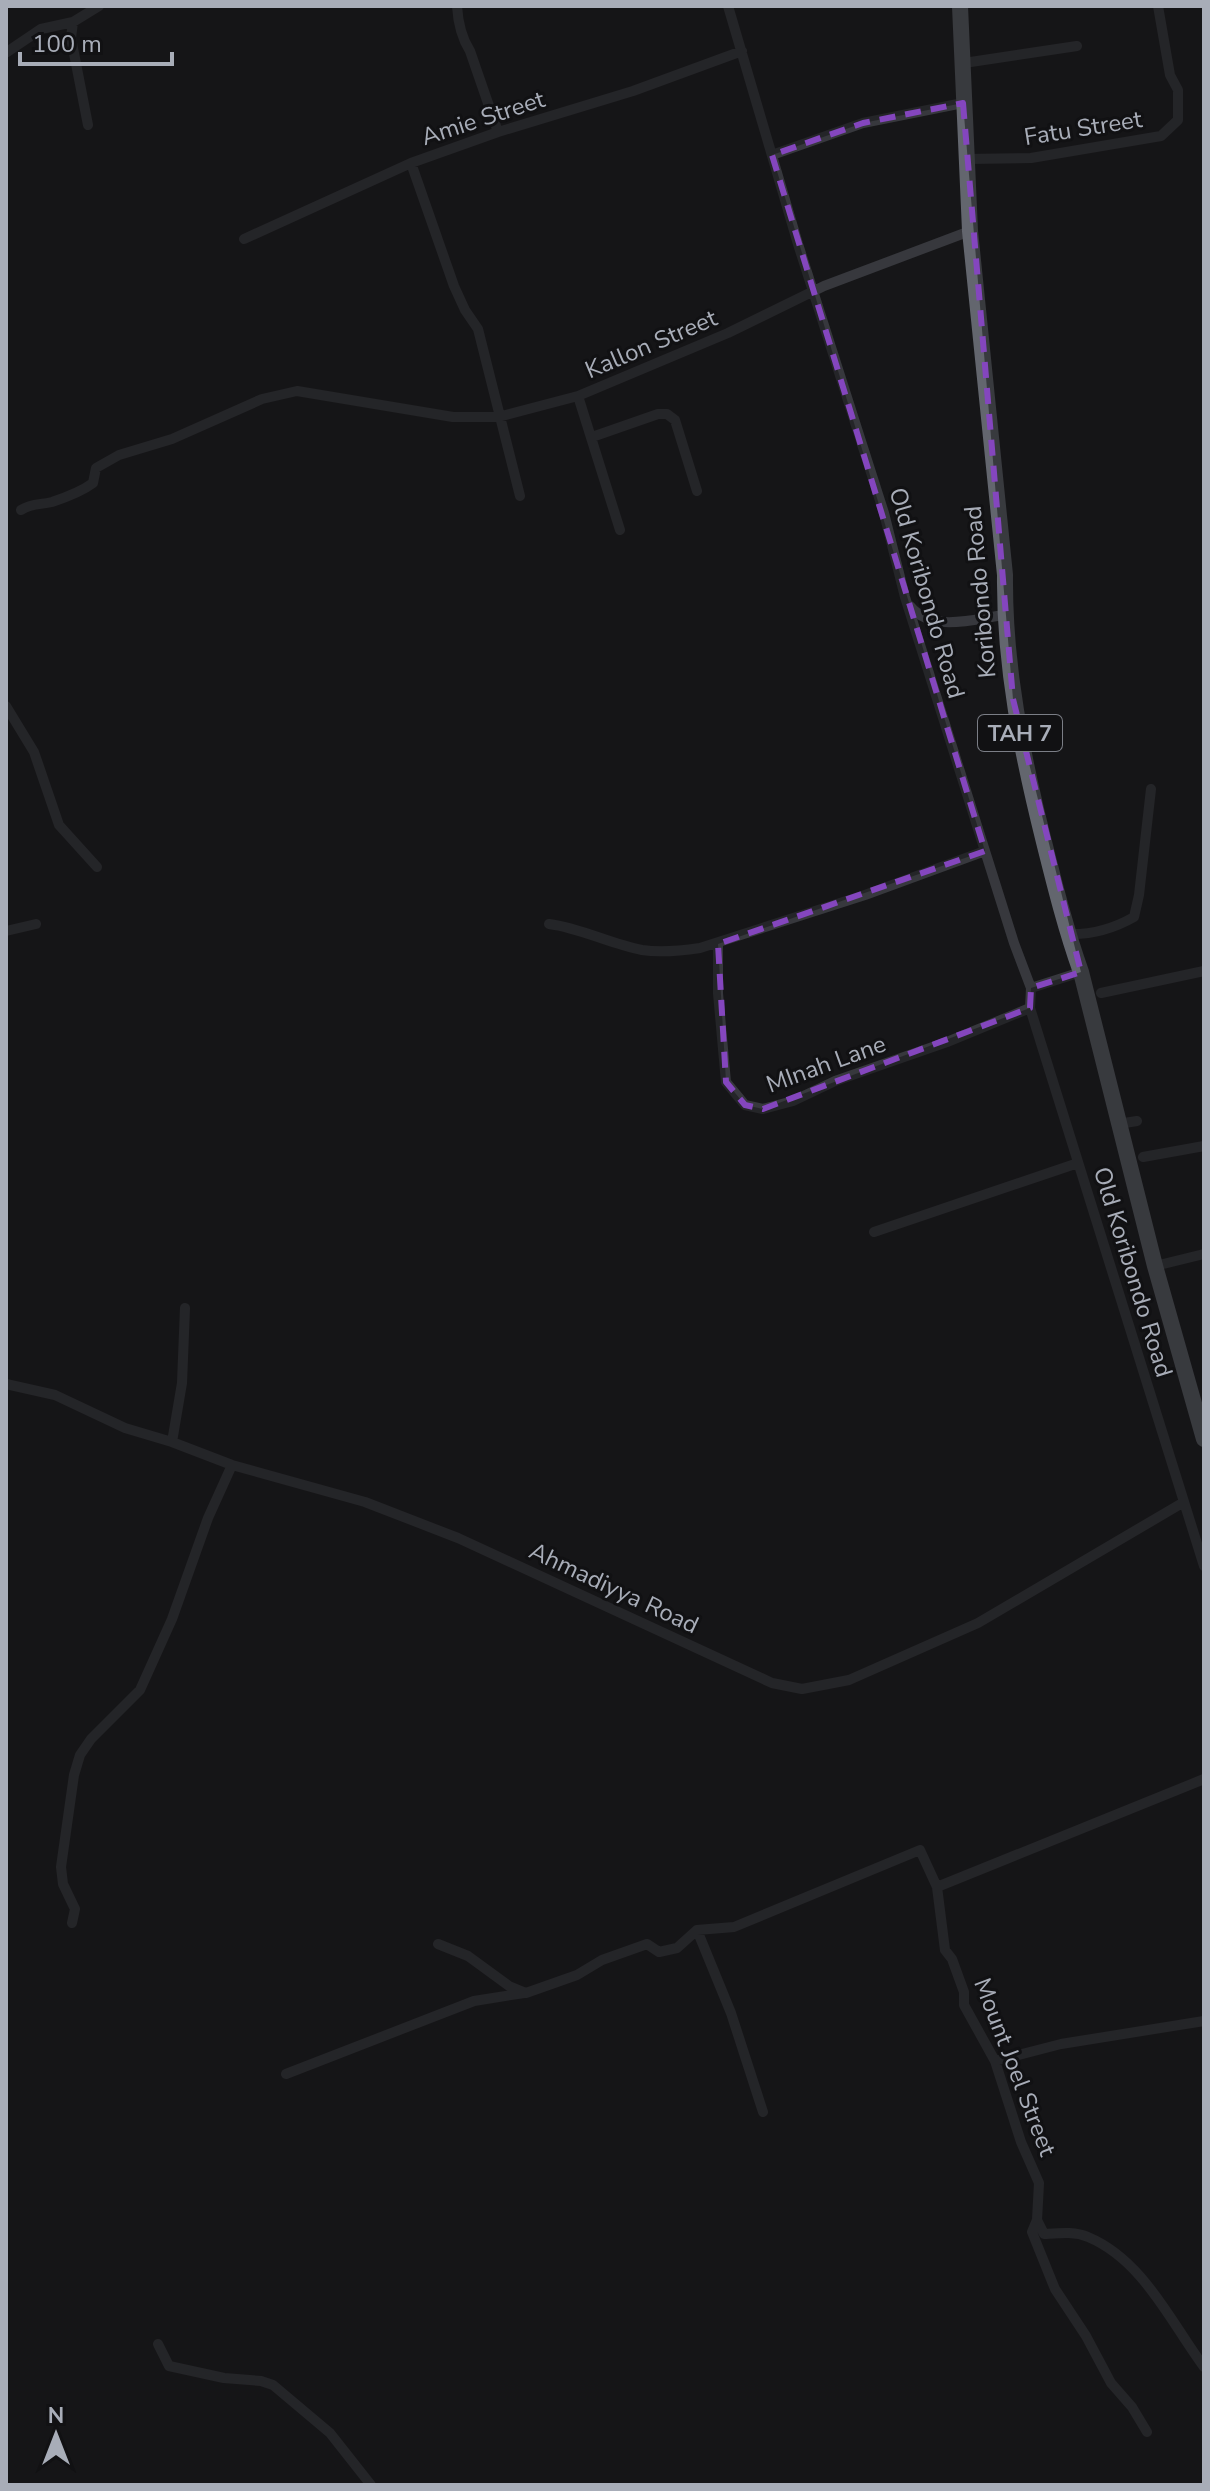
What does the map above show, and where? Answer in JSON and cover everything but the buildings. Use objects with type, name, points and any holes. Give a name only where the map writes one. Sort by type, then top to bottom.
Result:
[{"type":"highway","name":"Koribondo Road","points":[[960,6],[970,231],[1005,575],[1004,615],[1013,699],[1030,786],[1067,934],[1081,972],[1155,1266],[1204,1439]]},
{"type":"street","points":[[7,52],[41,29],[73,22],[99,6]]},
{"type":"street","points":[[457,6],[464,42],[470,51],[498,132]]},
{"type":"street","name":"Old Koribondo Road","points":[[728,6],[884,513],[905,597],[1031,988],[1030,1008],[1204,1566]]},
{"type":"street","name":"Fatu Street","points":[[967,159],[1031,158],[1161,136],[1178,120],[1178,90],[1170,75],[1158,6]]},
{"type":"street","points":[[73,22],[71,38],[88,125]]},
{"type":"street","points":[[964,63],[1077,46]]},
{"type":"street","name":"Amie Street","points":[[244,239],[411,163],[498,132],[633,91],[742,51]]},
{"type":"street","points":[[772,155],[863,123],[963,103]]},
{"type":"street","points":[[411,163],[454,286],[478,329],[520,496]]},
{"type":"street","name":"Kallon Street","points":[[21,510],[30,504],[49,503],[80,493],[93,483],[96,468],[119,455],[172,439],[262,399],[297,391],[453,417],[498,417],[578,396],[815,296],[824,286],[970,231]]},
{"type":"street","points":[[578,396],[620,530]]},
{"type":"street","points":[[592,437],[658,414],[667,414],[675,420],[697,491]]},
{"type":"street","points":[[905,597],[912,610],[928,621],[946,622],[1004,615]]},
{"type":"street","points":[[6,706],[34,752],[59,825],[97,867]]},
{"type":"street","points":[[1067,934],[1084,935],[1118,926],[1134,917],[1151,789]]},
{"type":"street","points":[[549,924],[570,927],[641,950],[677,952],[718,944],[985,851]]},
{"type":"street","points":[[6,931],[36,924]]},
{"type":"street","name":"MInah Lane","points":[[718,944],[718,993],[726,1082],[745,1105],[763,1109],[793,1101],[835,1081],[947,1042],[1030,1008]]},
{"type":"street","points":[[1101,993],[1204,971]]},
{"type":"street","points":[[1031,988],[1081,972]]},
{"type":"street","points":[[1118,1124],[1137,1121]]},
{"type":"street","points":[[1143,1157],[1204,1146]]},
{"type":"street","points":[[874,1232],[1078,1163]]},
{"type":"street","points":[[1155,1266],[1204,1254]]},
{"type":"street","points":[[172,1442],[182,1383],[185,1308]]},
{"type":"street","name":"Ahmadiyya Road","points":[[6,1384],[55,1395],[125,1428],[232,1465],[365,1502],[458,1538],[772,1683],[802,1689],[849,1680],[978,1623],[1184,1502]]},
{"type":"street","points":[[72,1923],[75,1909],[63,1884],[61,1867],[74,1775],[80,1755],[91,1739],[140,1690],[172,1619],[208,1518],[232,1465]]},
{"type":"street","points":[[937,1887],[1204,1779]]},
{"type":"street","name":"Mount Joel Street","points":[[697,1930],[734,1927],[920,1850],[937,1887],[945,1950],[952,1959],[964,1992],[964,2005],[995,2061],[1008,2105],[1039,2183],[1037,2220],[1032,2232],[1055,2289],[1086,2336],[1111,2383],[1132,2407],[1147,2432]]},
{"type":"street","points":[[286,2074],[474,2001],[526,1993],[577,1975],[602,1960],[647,1944],[659,1952],[677,1948],[697,1930],[731,2013],[763,2112]]},
{"type":"street","points":[[438,1944],[468,1956],[509,1986],[526,1993]]},
{"type":"street","points":[[995,2061],[1061,2044],[1204,2021]]},
{"type":"street","points":[[1037,2220],[1044,2234],[1087,2236],[1132,2267],[1204,2367]]},
{"type":"street","points":[[158,2344],[169,2366],[273,2385],[330,2433],[371,2485]]},
{"type":"highlighted area","points":[[963,103],[1013,699],[1081,972],[1031,988],[1030,1008],[763,1109],[745,1105],[726,1082],[718,944],[985,851],[772,155],[863,123]]}]
